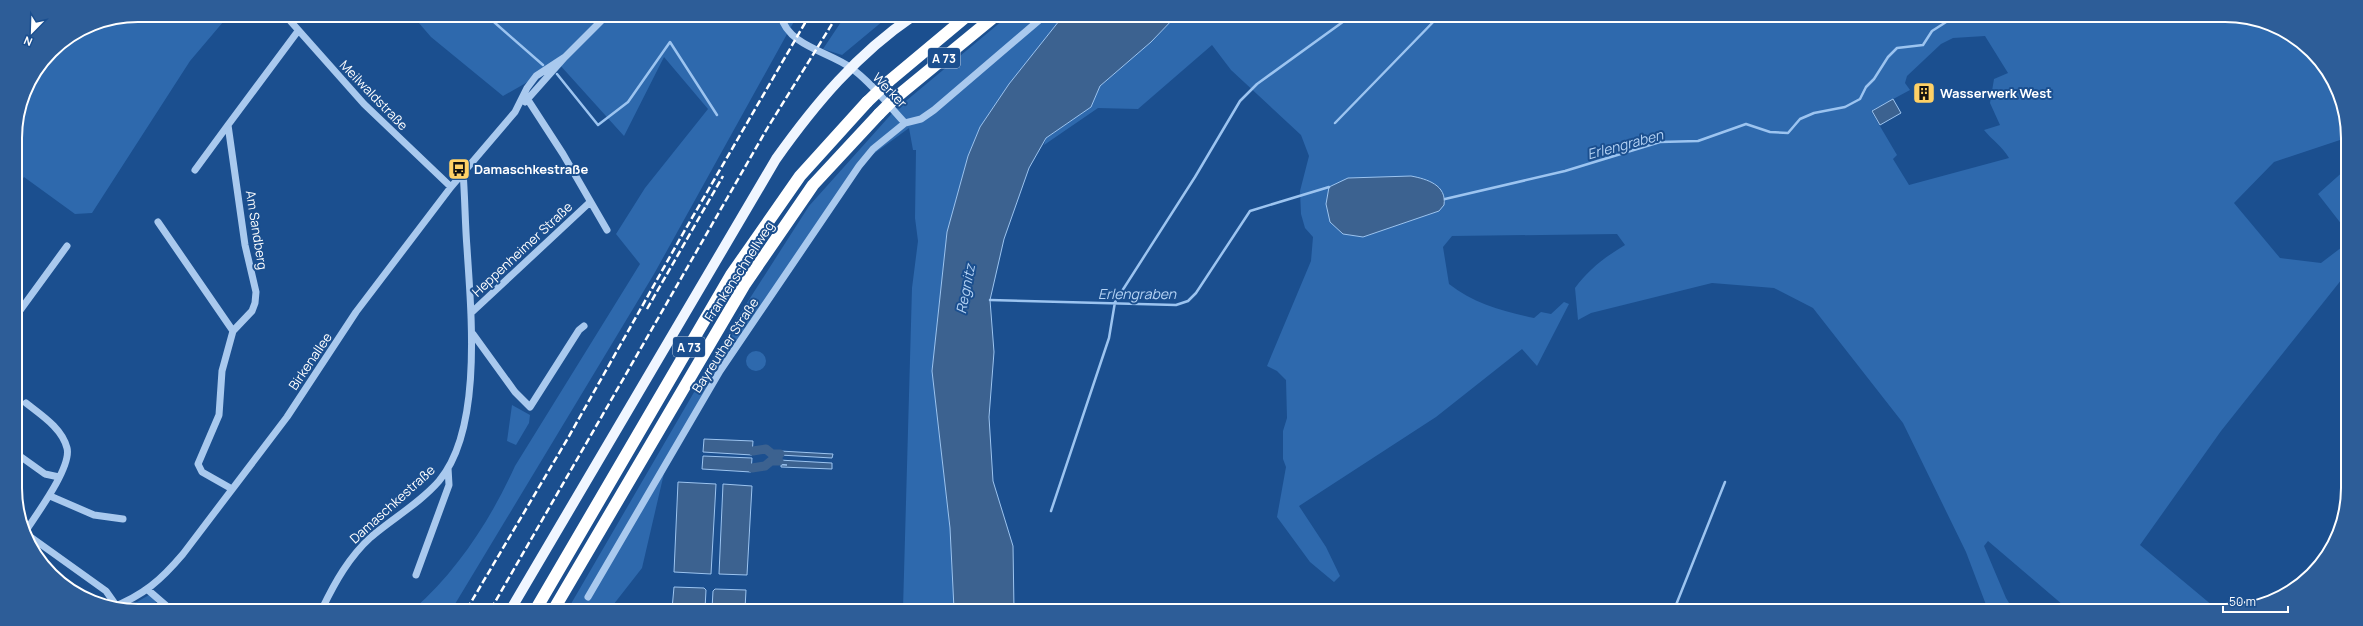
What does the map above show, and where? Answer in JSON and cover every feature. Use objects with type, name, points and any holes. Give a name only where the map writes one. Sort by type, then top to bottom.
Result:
[{"type":"highway","name":"Frankenschnellweg","points":[[539,604],[731,275],[800,176],[867,102],[888,82],[960,22]]},
{"type":"highway","name":"Frankenschnellweg","points":[[557,604],[745,284],[813,185],[878,114],[894,99],[988,22]]},
{"type":"main road","points":[[514,604],[776,159],[816,105],[851,67],[879,41],[905,22]]},
{"type":"street","name":"Meilwaldstraße","points":[[291,22],[364,104],[451,187]]},
{"type":"street","points":[[565,57],[600,22]]},
{"type":"street","name":"Werker","points":[[784,22],[788,29],[797,38],[851,67],[905,123],[928,115],[1037,22]]},
{"type":"street","points":[[195,170],[298,31]]},
{"type":"street","name":"Birkenallee","points":[[124,603],[148,590],[166,574],[183,554],[287,416],[356,312],[451,187],[515,112],[528,100],[565,57]]},
{"type":"street","name":"Birkenallee","points":[[515,112],[527,88],[536,76],[565,57]]},
{"type":"street","name":"Heppenheimer Straße","points":[[528,100],[563,154],[589,203],[607,230]]},
{"type":"street","name":"Bayreuther Straße","points":[[588,597],[728,360],[866,156],[905,123]]},
{"type":"street","name":"Am Sandberg","points":[[228,125],[245,245],[256,292],[255,303],[252,311],[233,331],[222,371],[219,415],[198,464],[202,472],[232,489]]},
{"type":"street","name":"Damaschkestraße","points":[[324,604],[336,580],[358,549],[430,490],[448,468],[456,451],[464,421],[470,375],[473,333],[463,172]]},
{"type":"street","name":"Heppenheimer Straße","points":[[471,313],[589,203]]},
{"type":"street","points":[[158,222],[233,331]]},
{"type":"street","points":[[22,308],[67,246]]},
{"type":"street","points":[[473,333],[515,392],[530,407],[575,336],[584,326]]},
{"type":"street","points":[[26,403],[54,426],[68,448],[68,458],[50,496],[29,526]]},
{"type":"street","points":[[22,458],[45,474],[59,477]]},
{"type":"street","points":[[416,575],[450,485],[448,468]]},
{"type":"street","points":[[50,496],[94,514],[123,519]]},
{"type":"street","points":[[35,539],[106,592],[111,601]]},
{"type":"street","points":[[148,590],[164,604]]},
{"type":"shaded area","points":[[138,22],[223,22],[190,61],[92,213],[75,214],[24,177],[22,180],[22,131],[26,108],[34,87],[46,68],[56,56],[80,38],[101,28],[116,24]]},
{"type":"shaded area","points":[[418,22],[794,22],[654,274],[455,604],[419,604],[445,578],[472,543],[506,486],[515,466],[640,264],[616,234],[645,188],[708,109],[664,57],[624,136],[559,64],[503,96],[431,37]]},
{"type":"shaded area","points":[[841,22],[882,22],[842,55],[823,49]]},
{"type":"shaded area","points":[[1001,22],[1058,22],[1009,84],[980,127],[968,156],[947,232],[932,371],[950,528],[954,604],[903,604],[912,288],[918,241],[915,218],[916,150],[913,150],[909,128],[868,158],[721,375],[665,469],[642,568],[614,604],[571,604],[736,320],[809,206],[895,110]]},
{"type":"shaded area","points":[[1170,22],[2232,22],[2247,24],[2276,34],[2289,42],[2307,56],[2317,68],[2332,94],[2337,108],[2341,140],[2274,162],[2234,203],[2280,258],[2321,263],[2341,248],[2341,280],[2221,431],[2140,545],[2211,604],[2062,604],[1988,541],[1984,546],[2010,604],[1986,604],[1966,552],[1903,423],[1813,308],[1774,288],[1712,283],[1591,313],[1578,320],[1575,288],[1598,264],[1625,245],[1617,234],[1452,236],[1443,247],[1449,284],[1468,297],[1511,313],[1534,318],[1541,312],[1551,314],[1564,302],[1569,304],[1537,366],[1522,349],[1436,417],[1299,506],[1326,547],[1340,576],[1334,582],[1310,562],[1277,517],[1286,467],[1283,459],[1283,431],[1287,418],[1286,380],[1277,371],[1267,366],[1311,261],[1313,237],[1305,228],[1301,214],[1300,191],[1309,156],[1301,135],[1231,70],[1212,45],[1138,109],[1098,108],[1044,145],[1046,138],[1091,107],[1100,86],[1151,42]],"holes":[[[1985,36],[2008,73],[1994,79],[1990,103],[2000,125],[1984,130],[2009,158],[1909,185],[1893,159],[1897,155],[1871,111],[1910,90],[1905,83],[1907,76],[1941,44],[1953,38]],[[1348,178],[1380,178],[1439,211],[1363,237],[1343,234]]]},
{"type":"shaded area","points":[[2341,173],[2341,224],[2318,194]]},
{"type":"shaded area","points":[[756,351],[763,354],[766,361],[763,368],[756,371],[749,368],[746,361],[749,354]]},
{"type":"shaded area","points":[[512,405],[530,415],[529,423],[516,445],[507,441]]},
{"type":"shaded area","points":[[149,595],[156,600],[156,604],[134,604]]},
{"type":"water","name":"Regnitz","points":[[1058,22],[1170,22],[1151,42],[1100,86],[1091,107],[1046,138],[1029,168],[1004,239],[990,300],[994,352],[989,417],[993,481],[1013,546],[1014,604],[954,604],[950,528],[932,371],[947,232],[968,156],[980,127],[1009,84]]},
{"type":"water","points":[[1893,99],[1901,113],[1880,125],[1872,111]]},
{"type":"water","points":[[1411,176],[1429,181],[1439,188],[1444,198],[1444,205],[1439,211],[1363,237],[1343,234],[1330,222],[1326,204],[1329,187],[1348,178]]},
{"type":"water","points":[[704,439],[753,441],[752,455],[703,452]]},
{"type":"water","points":[[780,451],[833,454],[832,458],[780,455]]},
{"type":"water","points":[[703,456],[752,458],[751,472],[702,469]]},
{"type":"water","points":[[779,460],[832,463],[832,469],[781,467],[781,465],[787,465],[779,464]]},
{"type":"water","points":[[678,482],[716,484],[711,574],[674,572]]},
{"type":"water","points":[[723,484],[752,486],[747,575],[719,574]]},
{"type":"water","points":[[674,587],[704,588],[706,590],[705,604],[672,604]]},
{"type":"water","points":[[715,589],[746,590],[745,604],[712,604],[713,591]]},
{"type":"waterway","points":[[494,22],[543,65]]},
{"type":"waterway","points":[[1051,511],[1109,338],[1115,302],[1195,177],[1240,101],[1257,84],[1343,22]]},
{"type":"waterway","points":[[1335,123],[1433,22]]},
{"type":"waterway","name":"Erlengraben","points":[[1445,199],[1565,171],[1660,142],[1698,141],[1746,124],[1770,132],[1788,133],[1800,119],[1814,113],[1845,107],[1860,99],[1866,87],[1874,79],[1888,57],[1897,48],[1923,45],[1932,31],[1946,22]]},
{"type":"waterway","points":[[557,74],[598,125],[628,102],[670,42],[717,115]]},
{"type":"waterway","name":"Erlengraben","points":[[990,300],[1176,305],[1188,301],[1196,293],[1250,211],[1329,187]]},
{"type":"waterway","points":[[753,451],[766,449],[772,454],[780,454]]},
{"type":"waterway","points":[[752,468],[765,466],[771,461],[779,461]]},
{"type":"waterway","points":[[1676,604],[1725,482]]},
{"type":"railway","points":[[470,604],[568,438],[681,237],[806,22]]},
{"type":"railway","points":[[494,604],[768,127],[833,22]]},
{"type":"railway","points":[[647,309],[723,176]]},
{"type":"place","name":"Wasserwerk West","points":[[1924,93]]},
{"type":"place","name":"Damaschkestraße","points":[[459,169]]}]
